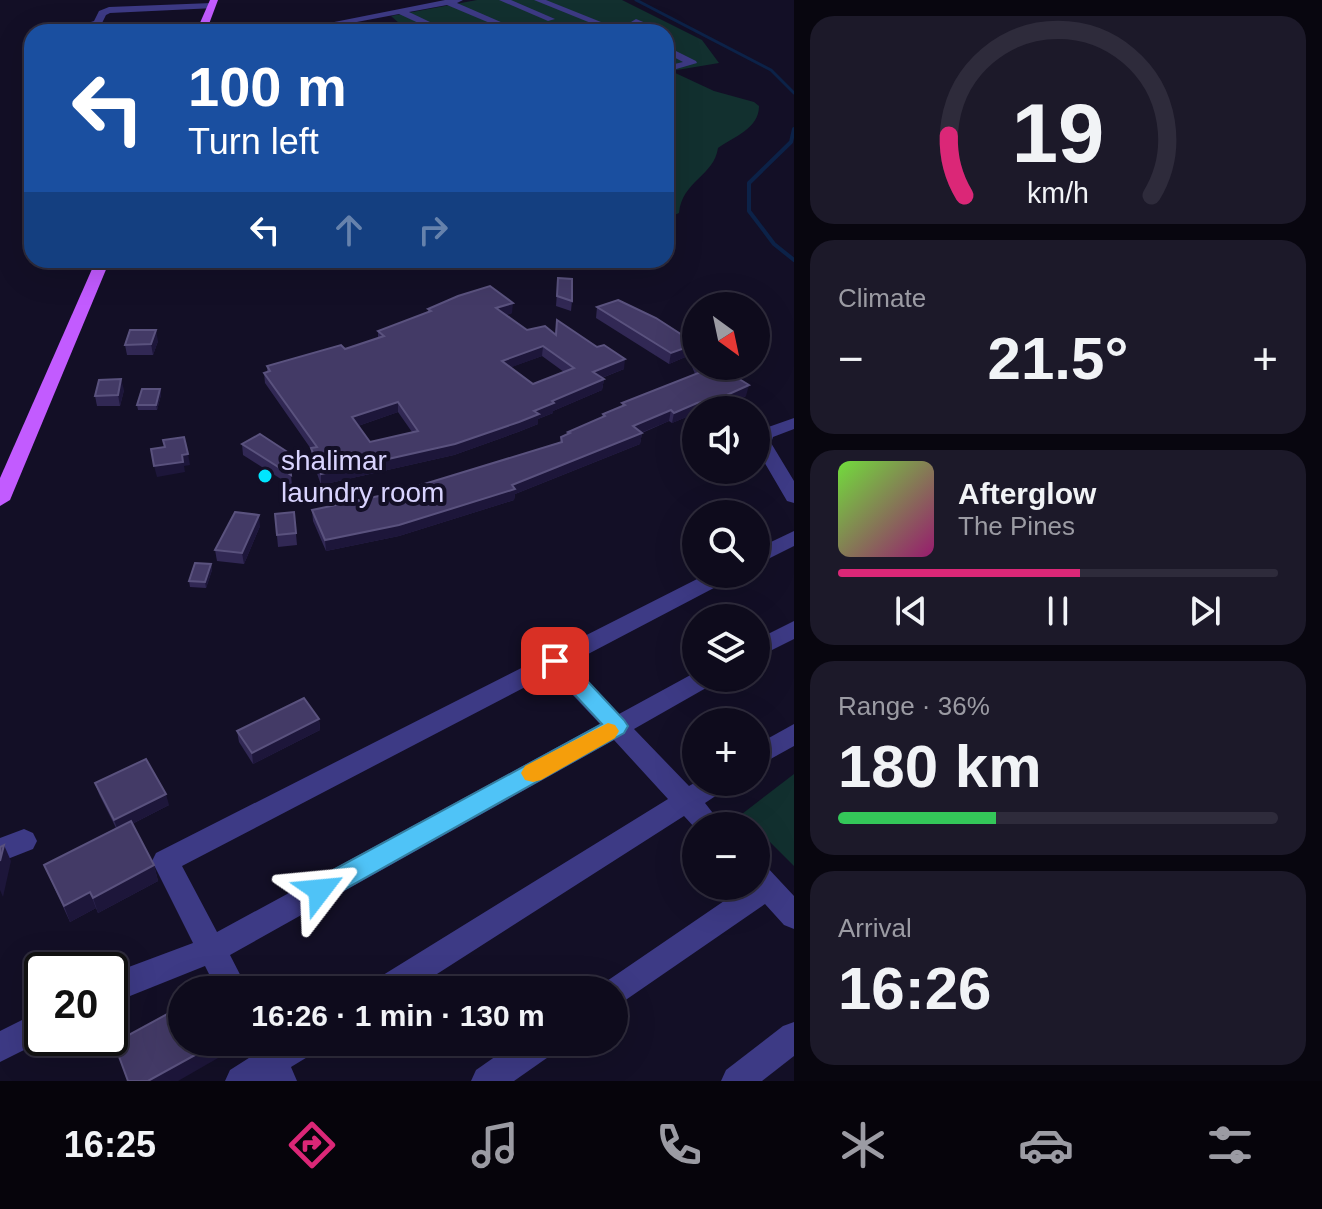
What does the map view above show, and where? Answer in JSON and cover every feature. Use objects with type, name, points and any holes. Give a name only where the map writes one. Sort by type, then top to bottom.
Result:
[{"type":"main road","points":[[204,24],[213,3]]},
{"type":"main road","points":[[0,500],[100,268]]},
{"type":"street","points":[[503,0],[557,21]]},
{"type":"street","points":[[538,0],[600,24]]},
{"type":"street","points":[[331,24],[454,1],[502,24]]},
{"type":"street","points":[[94,24],[98,23],[102,13],[109,10],[213,3]]},
{"type":"street","points":[[400,11],[428,24]]},
{"type":"street","points":[[636,22],[641,24]]},
{"type":"street","points":[[674,53],[692,63],[674,67]]},
{"type":"street","points":[[794,423],[766,434],[762,443],[794,497]]},
{"type":"street","points":[[770,551],[794,538]]},
{"type":"street","points":[[226,976],[165,861],[697,588]]},
{"type":"street","points":[[770,642],[794,629]]},
{"type":"street","points":[[555,661],[697,812]]},
{"type":"street","points":[[128,982],[212,950],[682,691]]},
{"type":"street","points":[[770,749],[794,734]]},
{"type":"street","points":[[407,976],[695,796]]},
{"type":"street","points":[[770,890],[794,916]]},
{"type":"street","points":[[628,982],[737,900]]},
{"type":"street","points":[[0,1047],[24,1034]]},
{"type":"street","points":[[737,1081],[794,1037]]},
{"type":"street","points":[[487,1081],[523,1056]]},
{"type":"street","points":[[241,1081],[271,1062]]},
{"type":"green space","points":[[477,0],[622,0],[670,24],[400,24],[391,16]]},
{"type":"green space","points":[[674,26],[702,40],[719,63],[674,70]]},
{"type":"green space","points":[[674,72],[714,91],[759,106],[755,121],[744,132],[718,148],[711,165],[686,193],[679,213],[674,215]]},
{"type":"green space","points":[[794,774],[794,866],[770,842],[770,812],[745,812],[765,796],[770,796],[770,792]]},
{"type":"building","points":[[558,278],[572,279],[572,301],[557,296]]},
{"type":"building","points":[[490,286],[513,303],[496,308],[527,330],[545,326],[556,335],[557,320],[597,347],[604,345],[625,359],[593,372],[604,379],[552,401],[554,403],[534,411],[539,414],[519,422],[455,444],[321,474],[311,448],[317,447],[264,373],[270,371],[267,366],[341,345],[345,349],[384,336],[378,331],[431,311],[428,309]],"holes":[[[543,346],[574,368],[533,384],[502,361]],[[398,402],[418,431],[370,442],[352,417]]]},
{"type":"building","points":[[618,300],[656,318],[682,335],[682,349],[671,353],[597,307]]},
{"type":"building","points":[[130,330],[156,330],[151,344],[125,345]]},
{"type":"building","points":[[121,379],[118,395],[95,396],[99,380]]},
{"type":"building","points":[[682,379],[741,380],[749,385],[725,396],[682,396],[682,410],[674,413],[671,410],[633,426],[642,433],[512,485],[515,489],[399,525],[325,540],[312,510],[398,492],[562,442],[561,437],[568,432],[625,405],[622,403]]},
{"type":"building","points":[[142,389],[160,389],[156,405],[137,405]]},
{"type":"building","points":[[260,434],[289,453],[291,475],[242,444]]},
{"type":"building","points":[[184,437],[188,454],[182,455],[183,462],[154,466],[151,449],[165,447],[163,440]]},
{"type":"building","points":[[235,512],[259,515],[242,553],[215,550]]},
{"type":"building","points":[[294,512],[296,533],[277,535],[275,514]]},
{"type":"building","points":[[195,563],[211,564],[205,582],[189,581]]},
{"type":"building","points":[[304,698],[319,719],[252,753],[237,731]]},
{"type":"building","points":[[146,759],[166,794],[114,820],[95,783]]},
{"type":"building","points":[[131,821],[154,865],[93,898],[90,892],[64,906],[44,865]]},
{"type":"building","points":[[168,1014],[168,1056],[193,1056],[148,1081],[128,1081],[119,1056],[128,1056],[128,1035]]},
{"type":"waterway","points":[[636,0],[771,70],[794,93]]},
{"type":"waterway","points":[[794,129],[791,142],[749,183],[749,211],[774,244],[794,260]]},
{"type":"slow traffic","points":[[533,773],[608,731]]},
{"type":"place","name":"shalimar laundry room","points":[[265,476]]},
{"type":"route","points":[[320,890],[617,726],[555,661]]}]
